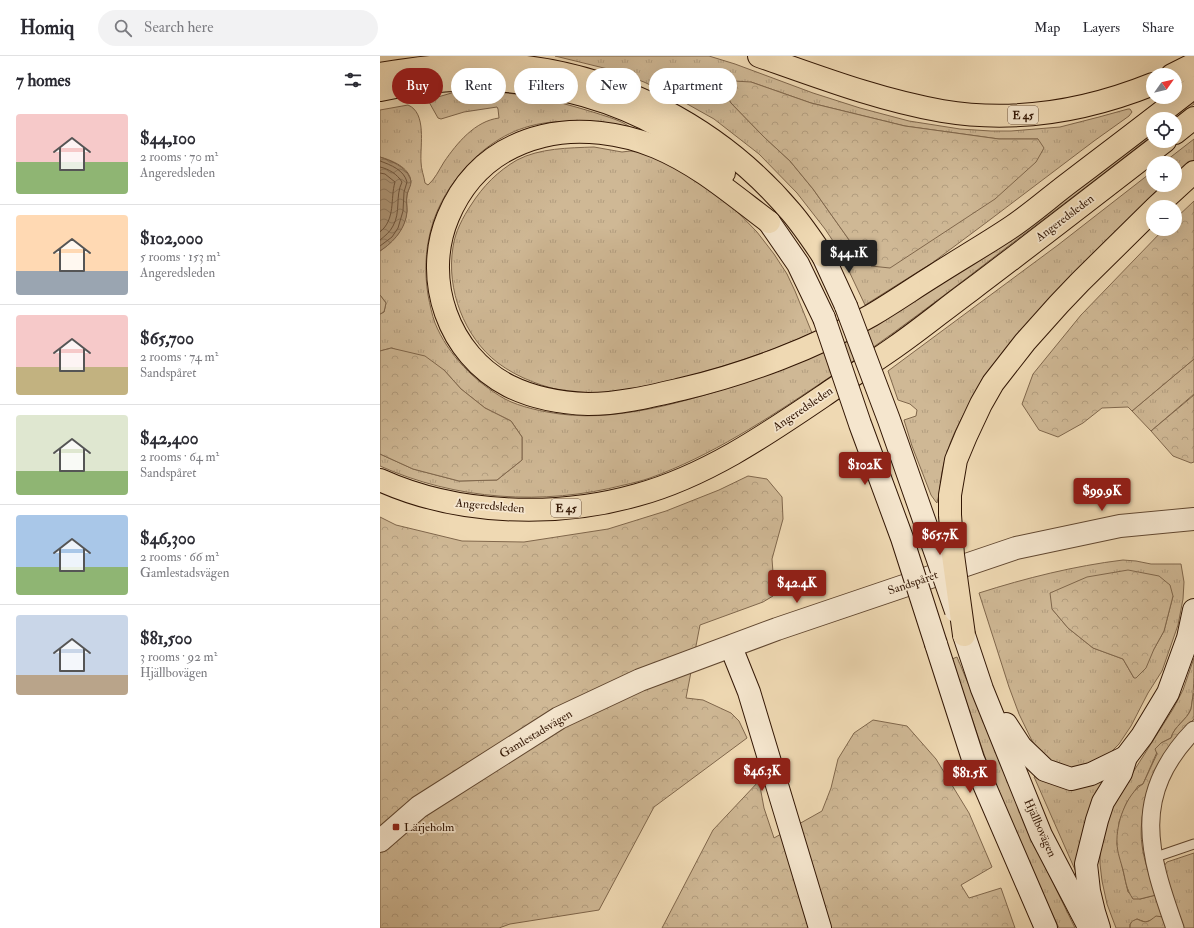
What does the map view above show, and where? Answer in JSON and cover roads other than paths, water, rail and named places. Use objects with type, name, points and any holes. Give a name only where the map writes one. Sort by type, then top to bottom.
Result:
[{"type":"highway","name":"E 45","points":[[759,56],[831,82],[884,98],[920,107],[983,115],[1006,116],[1069,110],[1104,101],[1146,86]]},
{"type":"highway","points":[[380,74],[439,66],[471,64],[506,65],[535,68],[576,76],[625,92],[661,108],[686,123],[716,143],[743,164],[780,199],[808,234],[822,256]]},
{"type":"highway","points":[[1182,70],[1194,64]]},
{"type":"highway","points":[[380,90],[449,81],[487,80],[515,82],[550,88],[600,100],[617,106],[671,132],[698,150],[740,187],[769,222]]},
{"type":"highway","points":[[769,222],[695,167],[680,158],[647,144],[618,136],[594,133],[567,132],[543,136],[498,154],[484,165],[457,198],[444,228],[438,250],[438,274],[444,306],[453,329],[468,352],[478,363],[489,373],[504,383],[529,394],[549,400],[570,403],[607,403],[643,398],[701,384],[753,368],[804,348],[840,332],[873,314],[1012,227],[1194,87]]},
{"type":"highway","points":[[1182,127],[1194,118]]},
{"type":"highway","name":"Angeredsleden","points":[[380,480],[429,498],[457,504],[511,510],[542,510],[580,507],[637,495],[666,486],[716,463],[744,448],[895,346],[1155,148]]},
{"type":"highway","points":[[1164,200],[1194,172]]},
{"type":"highway","points":[[964,635],[953,555],[950,495],[956,460],[972,423],[993,383],[1025,342],[1059,304],[1146,217]]},
{"type":"main road","points":[[769,222],[798,264],[824,318],[860,424],[902,538],[973,759],[998,856],[1029,928]]},
{"type":"main road","name":"Hjällbovägen","points":[[822,256],[846,306],[889,420],[982,689],[1041,835],[1090,928]]},
{"type":"main road","name":"Sandspåret","points":[[731,646],[1016,548],[1120,526],[1194,519]]},
{"type":"main road","points":[[1099,928],[1089,891],[1086,864],[1091,841],[1103,802],[1121,773],[1126,757],[1142,736],[1168,693],[1188,638],[1194,610]]},
{"type":"main road","points":[[731,646],[751,699],[820,928]]},
{"type":"main road","name":"Gamlestadsvägen","points":[[380,841],[419,807],[559,718],[640,680],[731,646]]},
{"type":"main road","points":[[982,689],[1021,747],[1045,770],[1071,779],[1091,774],[1126,757]]},
{"type":"main road","points":[[973,759],[1046,928]]},
{"type":"street","points":[[1175,928],[1160,883],[1154,858],[1151,840],[1152,805],[1156,788],[1172,756],[1194,730]]},
{"type":"lane","points":[[1154,858],[1194,844]]},
{"type":"water","points":[[380,157],[393,162],[405,170],[411,182],[407,195],[406,217],[402,229],[390,243],[380,251]]},
{"type":"place","name":"Lärjeholm","points":[[396,827]]}]
